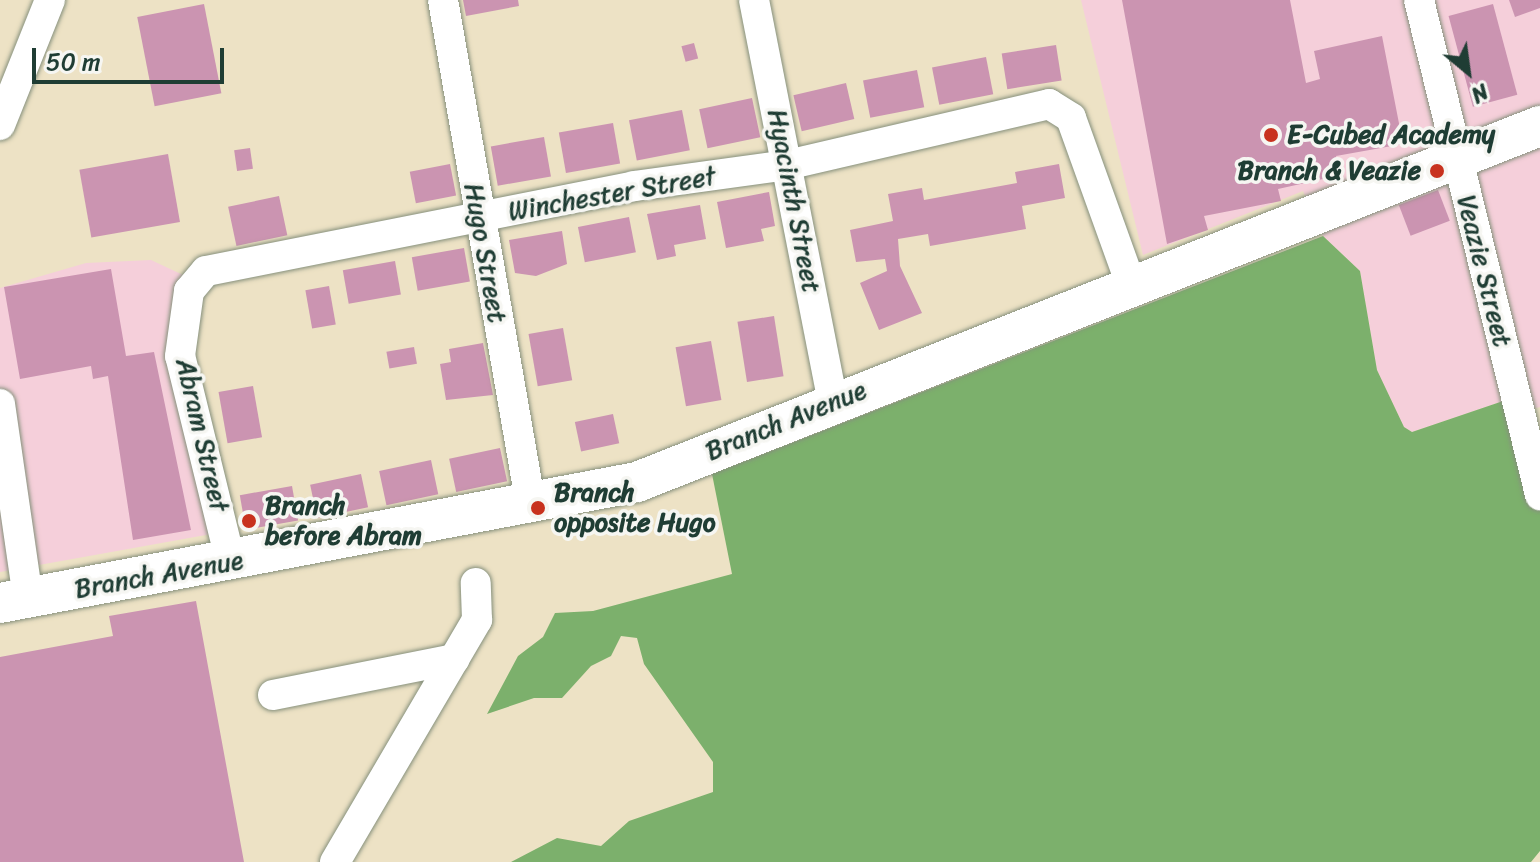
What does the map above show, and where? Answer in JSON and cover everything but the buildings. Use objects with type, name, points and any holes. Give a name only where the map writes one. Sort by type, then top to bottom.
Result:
[{"type":"main road","name":"Branch Avenue","points":[[14,601],[531,506],[637,482],[833,402],[1540,126]]},
{"type":"street","points":[[0,125],[50,0]]},
{"type":"street","name":"Hugo Street","points":[[443,0],[531,506]]},
{"type":"street","name":"Hyacinth Street","points":[[754,0],[833,402]]},
{"type":"street","name":"Veazie Street","points":[[1419,0],[1456,159],[1531,420],[1540,495]]},
{"type":"street","name":"Winchester Street","points":[[187,307],[206,271],[479,218],[787,165],[1026,106],[1059,106],[1071,118],[1132,287]]},
{"type":"street","name":"Abram Street","points":[[187,307],[180,356],[231,563]]},
{"type":"street","points":[[0,404],[14,601]]},
{"type":"street","points":[[335,862],[477,620],[476,583]]},
{"type":"street","points":[[273,695],[454,659]]},
{"type":"shaded area","points":[[1081,0],[1540,0],[1540,407],[1522,412],[1512,398],[1412,432],[1404,427],[1377,370],[1360,271],[1323,236],[1303,191],[1143,255]]},
{"type":"shaded area","points":[[151,260],[198,282],[181,361],[217,533],[0,572],[0,288],[86,263]]},
{"type":"green space","points":[[1323,236],[1360,271],[1377,370],[1404,427],[1412,432],[1512,398],[1540,494],[1540,851],[1531,862],[511,862],[557,838],[601,846],[629,821],[713,792],[713,762],[644,664],[637,638],[621,636],[611,656],[591,666],[562,698],[534,698],[487,714],[518,656],[543,637],[555,613],[593,611],[732,574],[712,474]]},
{"type":"place","name":"E-Cubed Academy","points":[[1271,135]]},
{"type":"place","name":"Branch & Veazie","points":[[1437,171]]},
{"type":"place","name":"Branch opposite Hugo","points":[[538,508]]},
{"type":"place","name":"Branch before Abram","points":[[249,521]]}]
